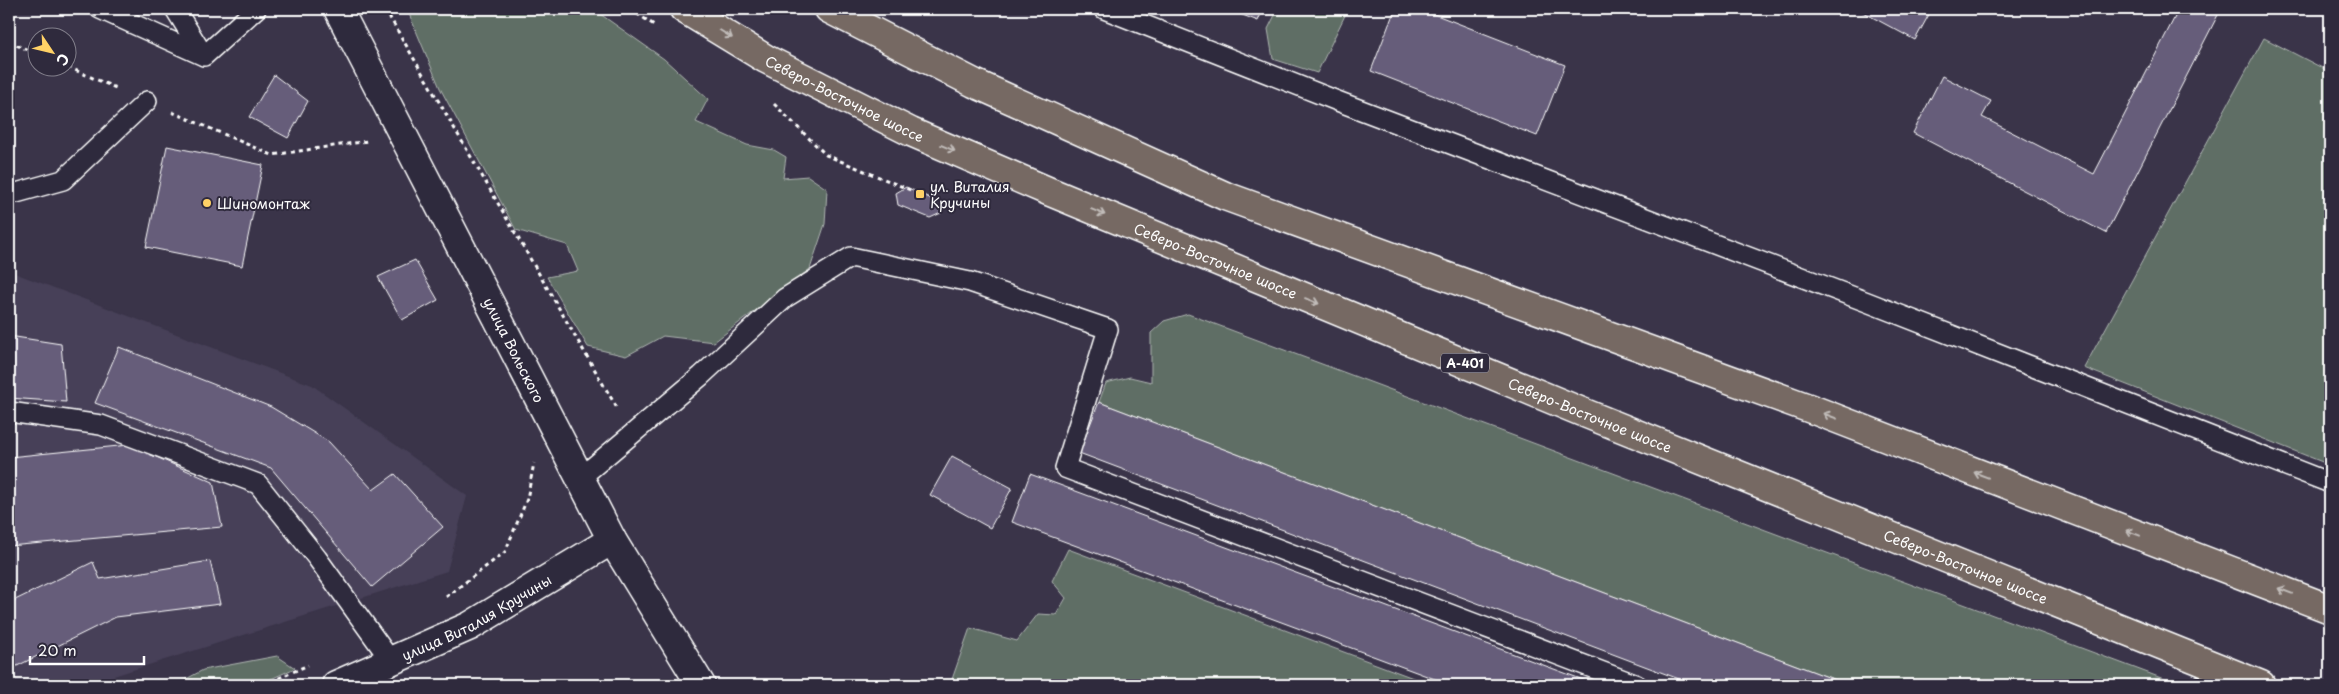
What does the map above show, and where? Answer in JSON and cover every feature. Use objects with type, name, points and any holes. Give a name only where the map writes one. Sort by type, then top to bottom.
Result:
[{"type":"main road","name":"Северо-Восточное шоссе","points":[[684,9],[774,63],[911,132],[1039,187],[1591,415],[2261,685]]},
{"type":"main road","points":[[829,9],[974,83],[1225,196],[1814,410],[2330,609]]},
{"type":"street","name":"улица Вольского","points":[[338,9],[612,540],[701,685]]},
{"type":"street","name":"улица Виталия Кручины","points":[[336,685],[470,626],[612,540]]},
{"type":"lane","points":[[100,9],[204,56]]},
{"type":"lane","points":[[175,9],[204,56]]},
{"type":"lane","points":[[204,56],[256,9]]},
{"type":"lane","points":[[1104,9],[1340,102],[1867,302],[2330,483]]},
{"type":"lane","points":[[9,195],[62,180],[147,101]]},
{"type":"lane","points":[[580,478],[701,376],[785,298],[851,257],[970,282],[1108,329],[1065,468],[1637,685]]},
{"type":"lane","points":[[9,412],[101,425],[258,484],[317,558],[391,661]]},
{"type":"path","points":[[385,9],[620,413]]},
{"type":"path","points":[[630,9],[662,30]]},
{"type":"path","points":[[9,42],[28,50]]},
{"type":"path","points":[[78,71],[272,155],[403,135]]},
{"type":"path","points":[[769,100],[778,106],[826,155],[920,194]]},
{"type":"path","points":[[532,474],[566,450]]},
{"type":"path","points":[[441,600],[455,592],[505,552],[527,499],[534,461]]},
{"type":"path","points":[[264,685],[311,663]]},
{"type":"shaded area","points":[[9,271],[312,385],[467,496],[447,571],[85,685],[9,685]]},
{"type":"green space","points":[[407,9],[593,9],[664,59],[708,99],[696,122],[747,145],[774,150],[786,157],[783,178],[808,176],[827,189],[825,224],[810,269],[714,342],[663,336],[626,356],[588,347],[547,277],[578,271],[567,245],[516,230],[440,88]]},
{"type":"green space","points":[[1278,9],[1348,9],[1317,73],[1273,59],[1268,29]]},
{"type":"green space","points":[[2264,38],[2330,72],[2330,465],[2084,368]]},
{"type":"green space","points":[[1188,314],[2180,685],[1849,685],[1099,402],[1106,383],[1130,377],[1151,382],[1151,333],[1164,321]]},
{"type":"green space","points":[[1068,549],[1432,685],[950,685],[970,628],[1017,641],[1038,614],[1056,615],[1066,598],[1052,581]]},
{"type":"green space","points":[[277,656],[295,668],[258,685],[175,685],[203,670]]},
{"type":"building","points":[[1227,9],[1263,9],[1258,21]]},
{"type":"building","points":[[1395,9],[1421,9],[1565,65],[1537,136],[1371,71]]},
{"type":"building","points":[[1857,9],[1932,9],[1915,40]]},
{"type":"building","points":[[2179,9],[2221,9],[2106,233],[1913,133],[1942,76],[1991,101],[1982,117],[2094,174]]},
{"type":"building","points":[[274,75],[308,101],[288,138],[249,117]]},
{"type":"building","points":[[167,146],[263,165],[242,266],[146,247]]},
{"type":"building","points":[[906,187],[936,201],[941,213],[930,218],[898,205],[896,193]]},
{"type":"building","points":[[415,260],[438,300],[402,320],[378,277]]},
{"type":"building","points":[[9,336],[61,344],[66,402],[9,398]]},
{"type":"building","points":[[119,347],[271,407],[329,442],[373,490],[395,474],[443,527],[372,587],[271,468],[95,403]]},
{"type":"building","points":[[1099,402],[1849,685],[1695,685],[1079,453]]},
{"type":"building","points":[[129,445],[213,482],[222,527],[9,546],[9,457]]},
{"type":"building","points":[[952,456],[1012,488],[990,528],[930,495]]},
{"type":"building","points":[[1030,474],[1597,685],[1451,685],[1012,522]]},
{"type":"building","points":[[210,561],[220,604],[116,617],[9,670],[9,603],[93,562],[100,579]]},
{"type":"place","name":"ул. Виталия Кручины","points":[[920,194]]},
{"type":"place","name":"Шиномонтаж","points":[[207,203]]}]
